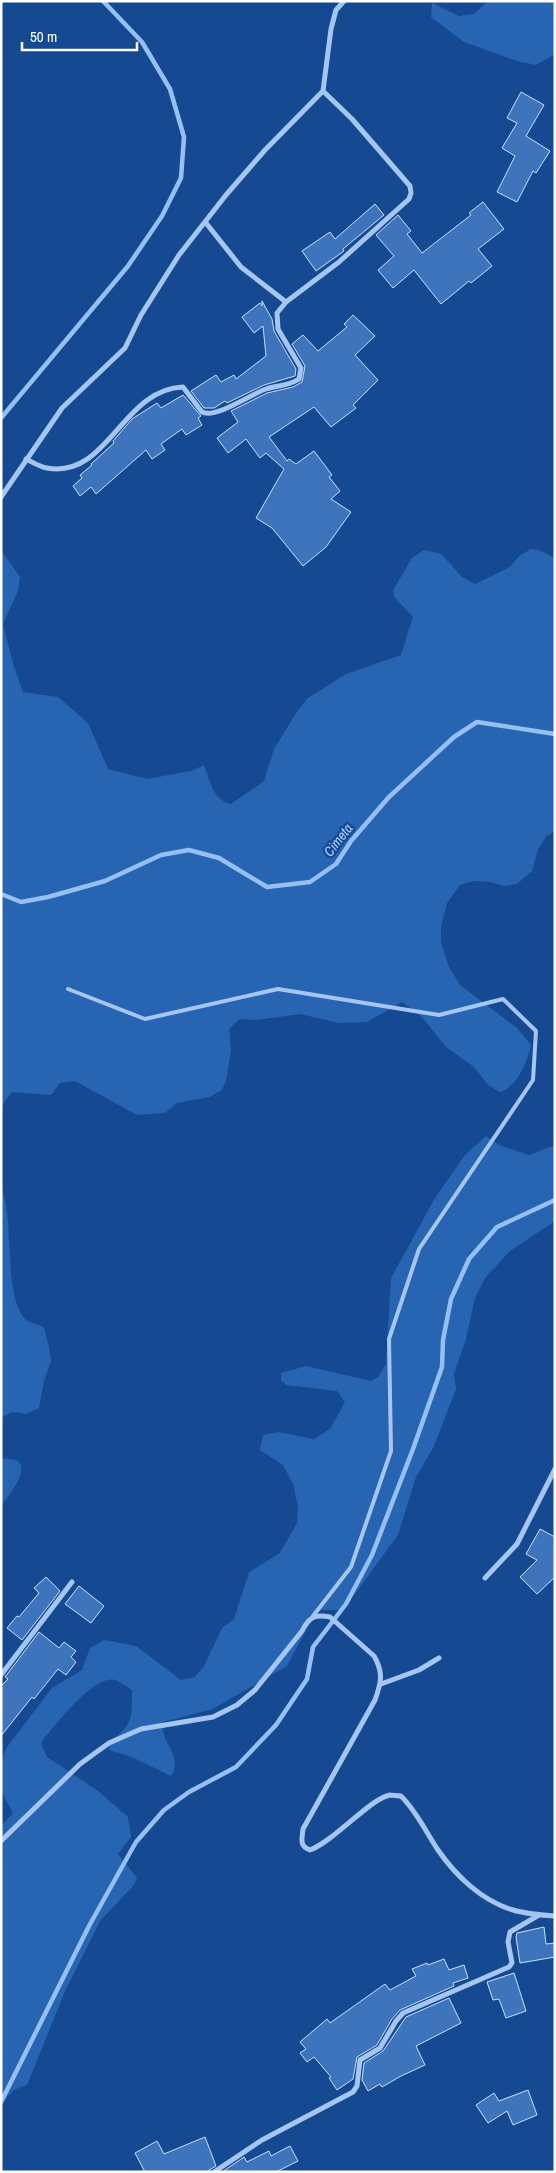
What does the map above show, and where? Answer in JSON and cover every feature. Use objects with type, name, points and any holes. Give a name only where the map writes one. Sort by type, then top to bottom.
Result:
[{"type":"street","points":[[1,497],[62,408],[125,348],[141,315],[179,255],[264,150],[323,90],[331,30],[336,10],[344,1]]},
{"type":"street","points":[[26,459],[45,468],[83,463],[103,446],[138,405],[161,391],[183,387],[202,412],[207,414],[266,389],[293,383],[300,379],[301,368],[278,329],[276,322],[277,313],[286,302],[362,242],[409,199],[411,193],[410,186],[352,119],[323,90]]},
{"type":"street","points":[[206,223],[241,267],[286,302]]},
{"type":"street","points":[[485,1578],[517,1544],[555,1469]]},
{"type":"street","points":[[1,1675],[72,1582]]},
{"type":"street","points":[[1,1841],[80,1764],[109,1743],[141,1729],[213,1717],[237,1705],[255,1690],[307,1622],[314,1616],[330,1617],[374,1656],[381,1671],[381,1684],[375,1700],[303,1829],[302,1844],[304,1848],[310,1850],[321,1846],[371,1806],[388,1795],[401,1796],[412,1807],[440,1852],[465,1883],[486,1897],[512,1910],[555,1916]]},
{"type":"street","points":[[381,1684],[418,1670],[439,1658]]},
{"type":"street","points":[[214,2172],[262,2140],[353,2092],[357,2086],[360,2060],[380,2048],[403,2013],[509,1967],[512,1963],[508,1942],[510,1932],[539,1914]]},
{"type":"lane","points":[[68,989],[145,1020],[278,988],[439,1015],[503,999],[536,1031],[533,1080],[419,1249],[389,1339],[390,1451],[351,1567],[314,1616]]},
{"type":"shaded area","points":[[488,1],[555,1],[555,54],[536,65],[517,61],[464,42],[431,17],[432,3],[459,16],[474,14]]},
{"type":"shaded area","points":[[531,549],[539,550],[555,558],[555,831],[546,837],[538,849],[532,871],[517,884],[504,886],[490,882],[474,881],[460,885],[447,903],[441,926],[441,942],[449,967],[460,985],[517,1028],[531,1045],[521,1073],[512,1085],[500,1092],[488,1085],[474,1067],[446,1047],[422,1017],[402,1002],[367,1022],[339,1023],[300,1014],[257,1020],[240,1019],[229,1029],[231,1050],[226,1081],[222,1090],[210,1097],[177,1103],[165,1113],[137,1115],[75,1081],[60,1083],[51,1095],[12,1092],[3,1104],[1,1119],[1,550],[20,577],[18,591],[3,624],[14,667],[23,692],[58,697],[88,723],[108,769],[147,779],[191,771],[204,765],[216,794],[225,802],[231,804],[264,781],[274,749],[298,710],[308,698],[346,674],[401,655],[413,617],[394,597],[393,590],[412,558],[424,550],[441,554],[462,577],[475,584],[510,567],[519,556]]},
{"type":"shaded area","points":[[486,1136],[499,1145],[529,1155],[555,1145],[555,1221],[510,1251],[485,1278],[475,1298],[466,1339],[454,1374],[456,1389],[434,1446],[416,1477],[398,1535],[343,1610],[321,1610],[312,1619],[287,1666],[213,1709],[163,1722],[164,1736],[175,1761],[174,1771],[171,1776],[132,1757],[109,1750],[109,1743],[123,1731],[130,1721],[132,1709],[132,1690],[115,1680],[106,1680],[87,1692],[44,1738],[41,1744],[47,1757],[98,1791],[128,1817],[131,1837],[118,1854],[137,1878],[134,1885],[100,1921],[66,1989],[27,2085],[14,2090],[1,2103],[1,1826],[13,1813],[1,1791],[1,1760],[7,1747],[52,1688],[82,1670],[90,1648],[104,1640],[136,1646],[181,1680],[195,1677],[204,1666],[222,1628],[234,1619],[249,1572],[280,1553],[297,1523],[298,1507],[293,1484],[283,1465],[260,1450],[263,1435],[278,1432],[314,1439],[330,1429],[345,1402],[337,1391],[286,1385],[281,1380],[281,1373],[306,1366],[371,1381],[378,1377],[386,1364],[391,1278],[435,1198],[465,1155]]},
{"type":"shaded area","points":[[1,1187],[8,1218],[11,1274],[18,1306],[26,1320],[44,1328],[51,1361],[44,1381],[39,1408],[26,1414],[12,1412],[1,1418]]},
{"type":"shaded area","points":[[1,1458],[17,1461],[21,1465],[21,1470],[17,1483],[1,1505]]},
{"type":"building","points":[[521,92],[544,105],[526,136],[550,151],[536,173],[533,171],[517,202],[497,192],[515,156],[502,148],[517,123],[507,118]]},
{"type":"building","points":[[483,202],[504,229],[478,249],[492,266],[471,283],[469,281],[441,304],[414,270],[393,288],[378,270],[394,256],[376,235],[398,215],[411,231],[407,234],[422,253],[471,215],[469,213]]},
{"type":"building","points":[[375,204],[384,215],[343,249],[344,251],[316,271],[302,251],[330,232],[335,239]]},
{"type":"building","points":[[262,301],[272,319],[274,331],[296,369],[295,376],[264,385],[227,403],[225,401],[214,408],[204,408],[191,391],[216,375],[221,382],[234,375],[236,379],[266,356],[263,326],[254,333],[242,317],[260,303],[262,306]]},
{"type":"building","points":[[353,315],[375,336],[355,355],[378,380],[353,405],[356,408],[331,427],[314,407],[269,437],[287,461],[289,459],[296,464],[314,451],[332,475],[329,477],[340,491],[331,499],[351,512],[326,547],[303,566],[272,528],[256,518],[284,469],[266,453],[260,458],[246,439],[228,453],[217,438],[238,422],[231,411],[267,393],[293,387],[302,382],[305,366],[292,344],[303,335],[318,351],[347,327],[344,324]]},
{"type":"building","points":[[183,395],[201,416],[198,418],[202,425],[186,435],[182,429],[161,444],[165,450],[152,459],[146,450],[96,494],[91,487],[80,496],[73,486],[82,478],[80,475],[114,443],[113,441],[132,419],[157,403],[161,408]]},
{"type":"building","points":[[540,1529],[555,1537],[555,1577],[537,1594],[520,1577],[537,1560],[526,1554]]},
{"type":"building","points":[[46,1577],[60,1591],[22,1640],[7,1628],[39,1593],[34,1588]]},
{"type":"building","points":[[79,1586],[104,1606],[91,1623],[65,1604]]},
{"type":"building","points":[[39,1632],[59,1648],[64,1642],[76,1651],[71,1657],[76,1662],[66,1675],[58,1669],[34,1699],[32,1697],[1,1736],[1,1686],[8,1679],[5,1677]]},
{"type":"building","points":[[544,1927],[546,1944],[555,1943],[555,1957],[520,1963],[517,1933]]},
{"type":"building","points":[[444,1959],[449,1970],[464,1965],[468,1978],[453,1983],[454,1986],[400,2010],[392,2019],[377,2045],[357,2057],[353,2079],[337,2090],[329,2078],[331,2077],[314,2057],[307,2062],[300,2053],[306,2049],[300,2042],[327,2019],[330,2023],[385,1984],[390,1990],[416,1976],[412,1969]]},
{"type":"building","points":[[514,1973],[526,2011],[506,2018],[499,1999],[493,2000],[487,1982]]},
{"type":"building","points":[[449,1998],[461,2023],[416,2046],[425,2065],[382,2087],[380,2084],[368,2091],[362,2080],[364,2063],[383,2051],[406,2017]]},
{"type":"building","points":[[528,2090],[537,2115],[513,2125],[507,2111],[488,2123],[476,2105],[494,2093],[499,2101]]},
{"type":"building","points":[[205,2137],[216,2166],[206,2172],[145,2172],[135,2153],[157,2141],[164,2154]]},
{"type":"building","points":[[290,2146],[298,2161],[276,2172],[222,2172],[244,2157],[247,2162],[269,2151],[271,2156]]},
{"type":"waterway","points":[[1,418],[128,266],[162,216],[181,178],[184,137],[170,89],[142,42],[103,1]]},
{"type":"waterway","name":"Cimeta","points":[[1,894],[21,902],[48,897],[105,881],[161,855],[189,850],[219,858],[267,887],[310,882],[336,864],[351,841],[389,797],[454,737],[477,722],[555,734]]},
{"type":"waterway","points":[[1,2102],[89,1926],[136,1842],[164,1810],[189,1792],[236,1767],[276,1725],[307,1679],[313,1647],[346,1604],[372,1555],[413,1449],[442,1367],[443,1340],[451,1299],[469,1259],[497,1227],[555,1200]]}]
